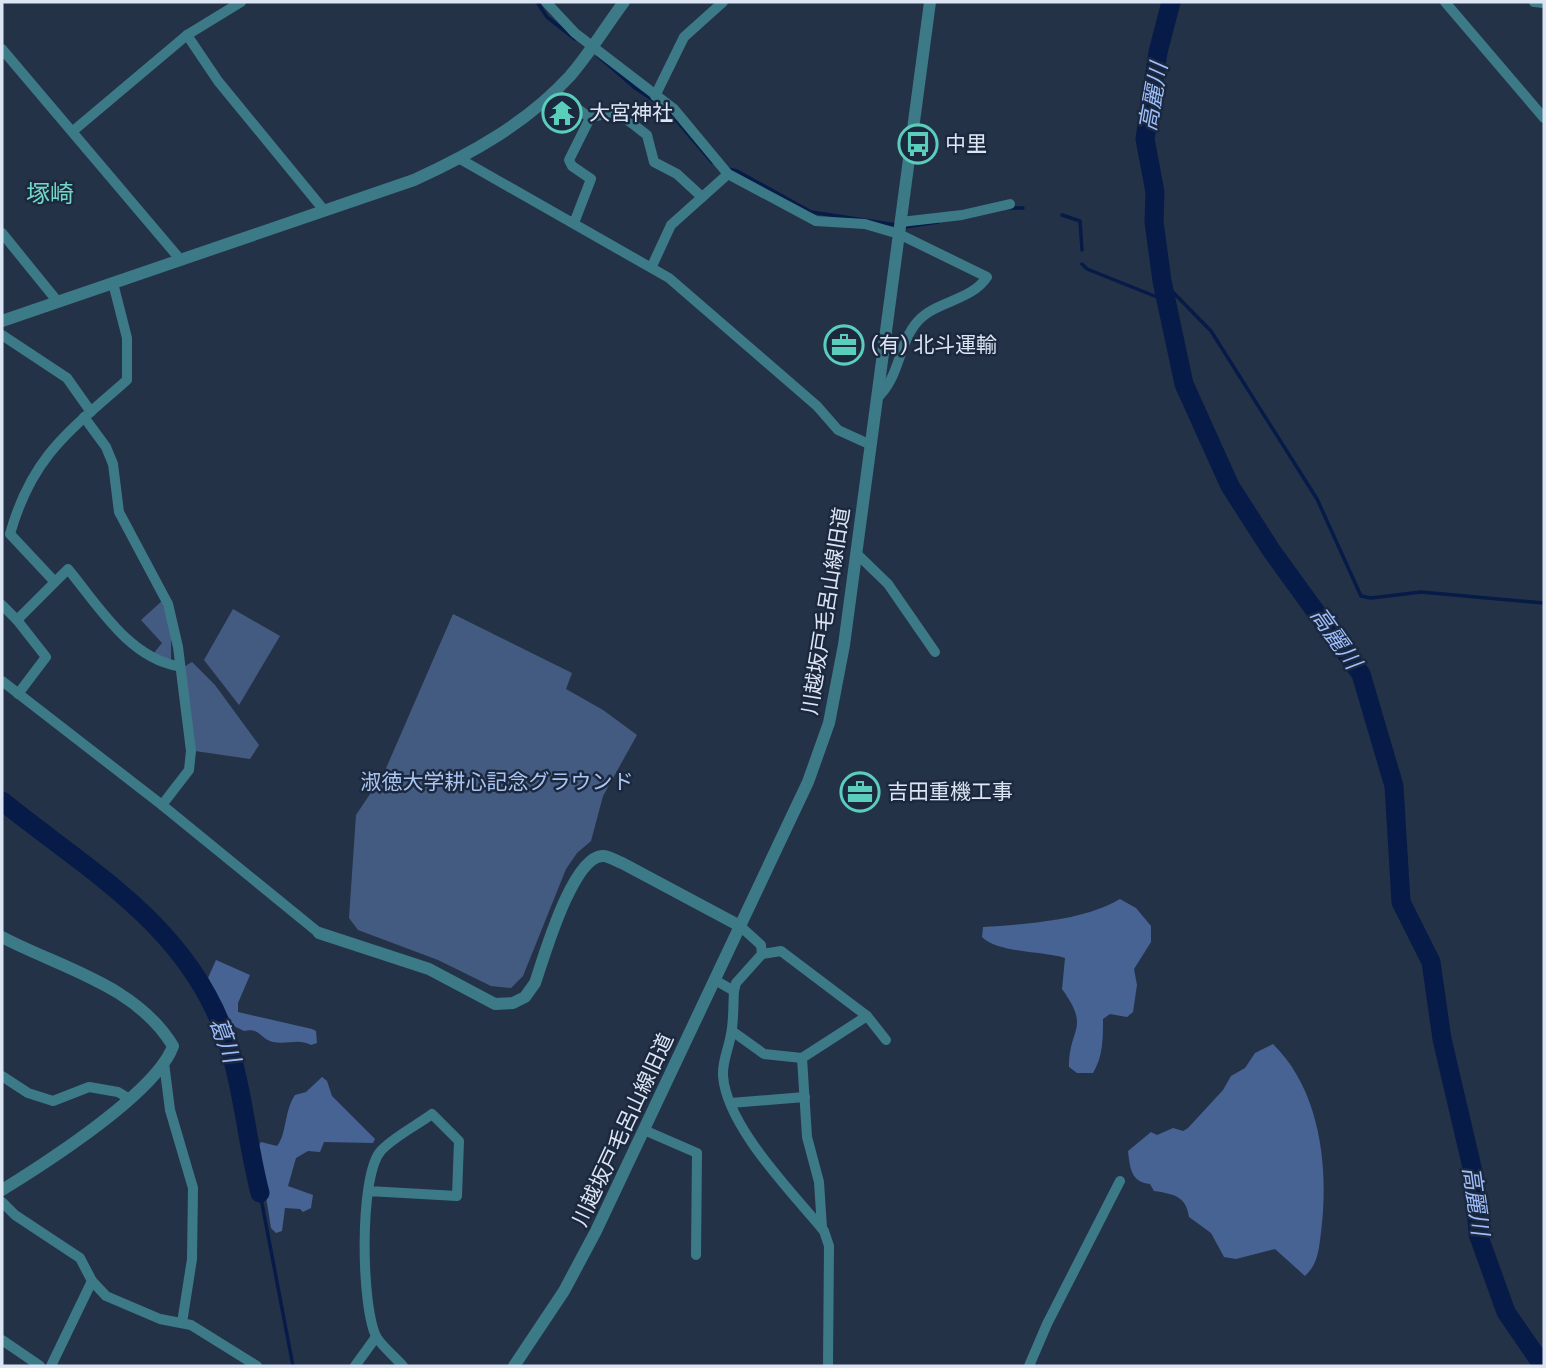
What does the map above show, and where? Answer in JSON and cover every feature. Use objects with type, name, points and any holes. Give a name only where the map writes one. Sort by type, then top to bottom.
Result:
[{"type":"street","points":[[73,131],[187,35],[241,2]]},
{"type":"street","points":[[546,2],[552,12],[591,49],[674,109],[725,170],[816,221],[900,227],[1010,204]]},
{"type":"street","points":[[2,321],[323,208],[414,180],[460,159],[487,144],[554,91],[591,49],[624,2]]},
{"type":"street","points":[[655,96],[684,37],[723,2]]},
{"type":"street","name":"川越坂戸毛呂山線旧道","points":[[514,1366],[578,1269],[794,813],[822,744],[837,690],[930,2]]},
{"type":"street","points":[[1445,2],[1544,118]]},
{"type":"street","points":[[1534,2],[1544,3]]},
{"type":"street","points":[[187,35],[218,80],[323,208]]},
{"type":"street","points":[[2,49],[179,258]]},
{"type":"street","points":[[554,91],[590,118]]},
{"type":"street","points":[[574,223],[591,179],[572,166],[569,160],[590,118],[610,111],[618,113],[648,135],[654,162],[677,174],[702,197]]},
{"type":"street","points":[[460,159],[574,223],[608,246],[652,266],[817,406],[838,430],[870,445]]},
{"type":"street","points":[[652,266],[671,225],[702,197],[725,170]]},
{"type":"street","points":[[876,398],[890,384],[920,319],[956,302],[987,277],[900,227]]},
{"type":"street","points":[[2,233],[58,302]]},
{"type":"street","points":[[54,581],[10,534],[42,459],[65,432],[127,380],[127,338],[113,283]]},
{"type":"street","points":[[2,335],[67,379],[106,447],[113,464],[119,512],[168,604],[178,647],[178,666],[191,751],[189,770],[162,805]]},
{"type":"street","points":[[856,553],[888,584],[935,652]]},
{"type":"street","points":[[17,620],[68,569],[125,638],[162,663],[178,666]]},
{"type":"street","points":[[2,605],[46,657],[19,694]]},
{"type":"street","points":[[2,681],[162,805],[319,933],[429,969],[495,1003],[513,1003],[525,997],[535,983],[572,886],[583,867],[604,855],[740,926],[761,945],[762,954]]},
{"type":"street","points":[[2,937],[123,996],[164,1032],[173,1046],[164,1063],[80,1139],[2,1190]]},
{"type":"street","points":[[828,1366],[829,1245],[822,1228],[758,1147],[731,1103],[723,1074],[732,1031],[736,983],[762,954],[781,951],[867,1016],[886,1040]]},
{"type":"street","points":[[715,980],[734,991]]},
{"type":"street","points":[[732,1031],[764,1054],[802,1058],[867,1016]]},
{"type":"street","points":[[802,1058],[807,1137],[820,1182],[822,1228]]},
{"type":"street","points":[[164,1063],[170,1110],[193,1188],[192,1259],[182,1323]]},
{"type":"street","points":[[2,1076],[28,1093],[53,1101],[89,1087],[118,1092],[128,1098]]},
{"type":"street","points":[[731,1103],[805,1097]]},
{"type":"street","points":[[368,1191],[457,1196],[459,1142],[432,1114],[379,1152],[368,1191],[364,1239],[366,1282],[376,1337],[402,1366]]},
{"type":"street","points":[[644,1130],[697,1153],[696,1255]]},
{"type":"street","points":[[1029,1366],[1047,1324],[1120,1181]]},
{"type":"street","points":[[2,1202],[15,1215],[80,1258],[99,1291],[114,1301],[160,1319],[191,1325],[257,1366]]},
{"type":"street","points":[[51,1366],[92,1281]]},
{"type":"street","points":[[355,1366],[376,1337]]},
{"type":"street","points":[[2,1340],[40,1366]]},
{"type":"green space","points":[[162,601],[171,634],[171,662],[154,653],[162,643],[141,620]]},
{"type":"green space","points":[[233,609],[280,636],[239,705],[204,660]]},
{"type":"green space","name":"淑徳大学耕心記念グラウンド","points":[[453,614],[572,673],[566,689],[603,710],[637,735],[603,796],[591,841],[577,853],[566,869],[523,976],[511,988],[491,986],[438,960],[358,930],[349,918],[356,815],[384,773]]},
{"type":"green space","points":[[192,662],[215,685],[259,745],[250,759],[195,751],[182,668]]},
{"type":"shaded area","points":[[1120,899],[1136,908],[1151,926],[1151,942],[1134,969],[1137,985],[1133,1012],[1127,1017],[1110,1014],[1103,1019],[1102,1047],[1096,1067],[1093,1073],[1077,1073],[1069,1067],[1077,1021],[1071,1002],[1062,989],[1065,958],[998,946],[982,937],[983,927],[1072,917]]},
{"type":"shaded area","points":[[216,960],[250,975],[238,1003],[238,1012],[312,1029],[316,1031],[317,1043],[311,1045],[302,1042],[273,1042],[257,1032],[244,1031],[230,1024],[208,978]]},
{"type":"shaded area","points":[[1273,1044],[1302,1084],[1318,1132],[1322,1157],[1324,1183],[1319,1244],[1315,1261],[1305,1276],[1275,1249],[1236,1259],[1224,1257],[1211,1233],[1189,1217],[1182,1200],[1154,1191],[1150,1184],[1135,1177],[1128,1151],[1151,1132],[1157,1135],[1173,1128],[1183,1131],[1188,1128],[1223,1090],[1231,1076],[1245,1068],[1255,1053]]},
{"type":"shaded area","points":[[322,1077],[327,1081],[332,1096],[375,1139],[373,1143],[324,1142],[320,1152],[308,1151],[296,1158],[288,1186],[313,1195],[311,1208],[303,1212],[300,1209],[285,1208],[282,1231],[276,1233],[271,1228],[258,1147],[261,1142],[277,1146],[291,1101],[295,1095],[306,1092]]},
{"type":"waterway","points":[[537,2],[547,17],[575,39]]},
{"type":"waterway","name":"高麗川","points":[[1171,2],[1158,52],[1145,139],[1155,192],[1154,222],[1162,281],[1184,384],[1230,486],[1271,550],[1361,674],[1394,786],[1401,902],[1431,962],[1442,1039],[1474,1176],[1478,1234],[1506,1312],[1543,1366]]},
{"type":"waterway","points":[[598,56],[635,88],[667,109],[712,162]]},
{"type":"waterway","points":[[728,169],[737,171],[811,212],[897,225]]},
{"type":"waterway","points":[[1011,208],[1023,208]]},
{"type":"waterway","points":[[1062,215],[1080,221],[1082,250]]},
{"type":"waterway","points":[[905,227],[938,222]]},
{"type":"waterway","points":[[1082,264],[1087,269],[1167,301]]},
{"type":"waterway","points":[[1162,281],[1211,331],[1317,499],[1361,596],[1371,598],[1421,592],[1544,603]]},
{"type":"waterway","name":"葛川","points":[[2,801],[130,901],[184,959],[206,994],[224,1032],[240,1092],[260,1193]]},
{"type":"waterway","name":"葛川","points":[[260,1193],[293,1366]]},
{"type":"place","name":"大宮神社","points":[[562,113]]},
{"type":"place","name":"中里","points":[[918,144]]},
{"type":"place","name":"(有) 北斗運輸","points":[[844,345]]},
{"type":"place","name":"吉田重機工事","points":[[860,792]]},
{"type":"district","name":"塚崎","points":[[50,194]]}]
